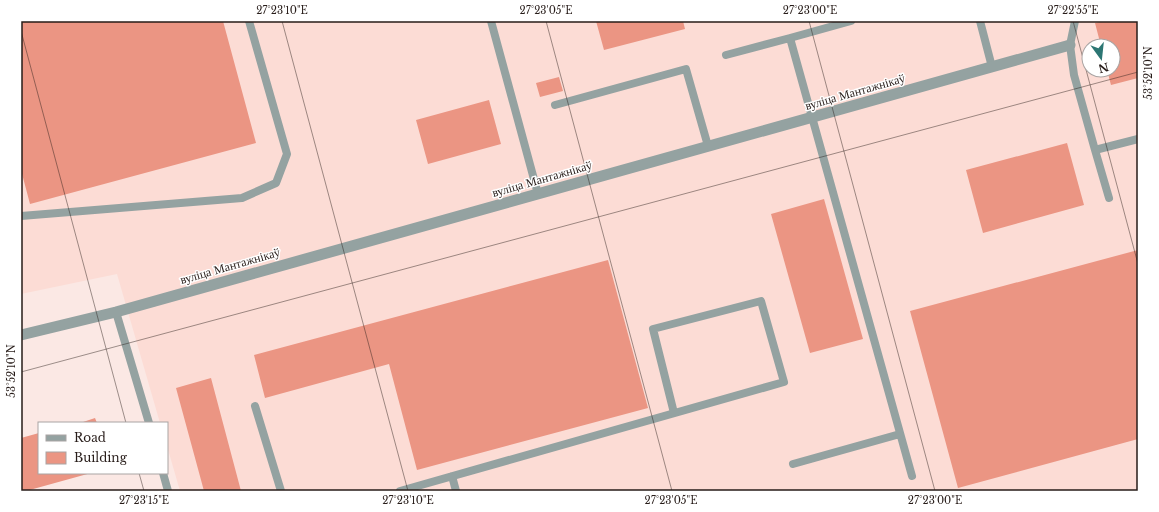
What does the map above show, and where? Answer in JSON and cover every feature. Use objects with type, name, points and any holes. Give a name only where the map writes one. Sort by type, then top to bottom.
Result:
[{"type":"street","name":"вуліца Мантажнікаў","points":[[21,335],[116,312],[1070,45]]},
{"type":"lane","points":[[21,216],[242,198],[276,183],[287,154],[249,21]]},
{"type":"lane","points":[[491,21],[538,194]]},
{"type":"lane","points":[[726,55],[851,21]]},
{"type":"lane","points":[[980,21],[992,67]]},
{"type":"lane","points":[[1075,21],[1070,45],[1074,75],[1109,198]]},
{"type":"lane","points":[[790,38],[912,476]]},
{"type":"lane","points":[[555,105],[686,69],[708,146]]},
{"type":"lane","points":[[1095,150],[1138,139]]},
{"type":"lane","points":[[400,491],[784,382],[762,301],[653,329],[674,413]]},
{"type":"lane","points":[[116,312],[149,422]]},
{"type":"lane","points":[[255,406],[281,491]]},
{"type":"lane","points":[[793,464],[900,434]]},
{"type":"lane","points":[[163,474],[168,491]]},
{"type":"lane","points":[[452,476],[456,491]]},
{"type":"shaded area","points":[[21,21],[1138,21],[1138,491],[180,491],[168,449],[168,422],[160,422],[117,274],[21,294]]},
{"type":"building","points":[[21,21],[223,21],[256,143],[30,204],[21,170]]},
{"type":"building","points":[[596,21],[683,21],[685,29],[604,50]]},
{"type":"building","points":[[1104,21],[1138,21],[1138,78],[1111,85],[1109,78],[1121,78],[1121,38],[1099,38],[1095,23]]},
{"type":"building","points":[[559,77],[563,91],[540,97],[536,83]]},
{"type":"building","points":[[489,100],[501,144],[428,164],[416,120]]},
{"type":"building","points":[[1067,143],[1084,205],[983,233],[966,170]]},
{"type":"building","points":[[824,199],[863,339],[810,353],[771,214]]},
{"type":"building","points":[[1138,250],[1138,439],[958,488],[910,311]]},
{"type":"building","points":[[608,260],[648,408],[417,470],[389,364],[265,398],[254,355]]},
{"type":"building","points":[[211,378],[241,491],[204,491],[176,388]]},
{"type":"building","points":[[95,418],[97,422],[83,422]]},
{"type":"building","points":[[38,433],[38,474],[87,474],[26,491],[21,491],[21,438]]}]
